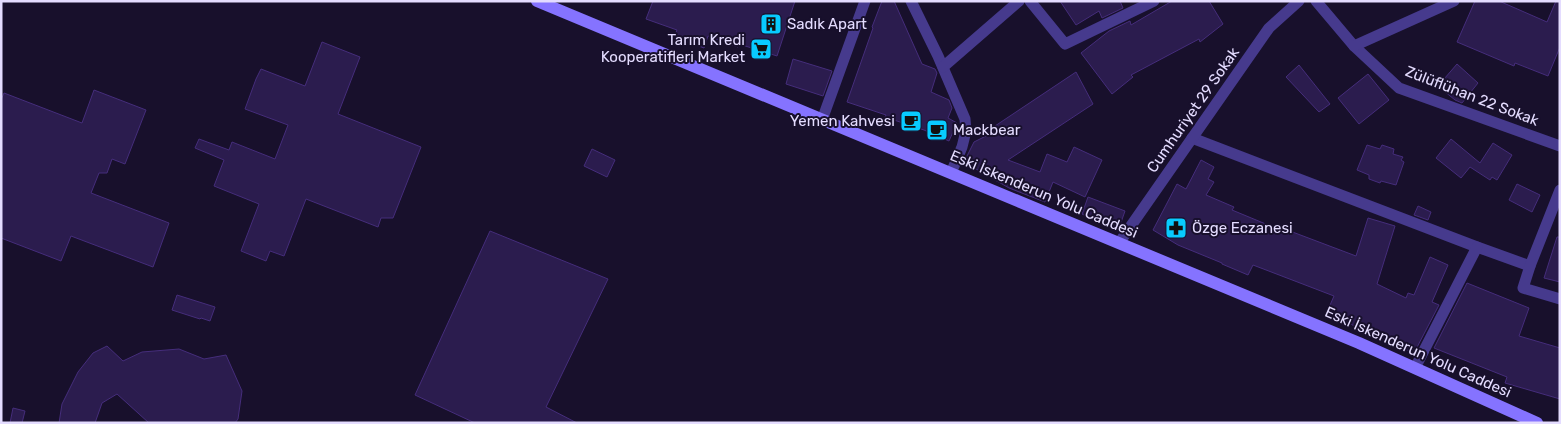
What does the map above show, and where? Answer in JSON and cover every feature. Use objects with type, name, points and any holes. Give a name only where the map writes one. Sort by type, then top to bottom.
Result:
[{"type":"street","name":"Eski İskenderun Yolu Caddesi","points":[[537,1],[1349,339],[1537,423]]},
{"type":"street","points":[[822,120],[865,1]]},
{"type":"street","points":[[911,1],[943,67],[965,119],[966,131],[962,147],[951,173]]},
{"type":"street","points":[[943,67],[1019,1]]},
{"type":"street","points":[[1030,1],[1065,44],[1154,1]]},
{"type":"street","name":"Cumhuriyet 29 Sokak","points":[[1118,243],[1269,28],[1299,1]]},
{"type":"street","name":"Zülüflühan 22 Sokak","points":[[1316,1],[1354,46],[1399,88],[1560,146]]},
{"type":"street","points":[[1354,46],[1454,1]]},
{"type":"street","points":[[1192,138],[1530,266]]},
{"type":"street","points":[[1560,190],[1530,266],[1524,288],[1560,299]]},
{"type":"street","points":[[1415,368],[1477,247]]},
{"type":"building","points":[[653,1],[795,1],[777,56],[739,44],[738,47],[708,36],[704,48],[674,37],[677,30],[646,19]]},
{"type":"building","points":[[882,1],[894,1],[922,64],[935,69],[937,73],[931,92],[949,100],[952,108],[948,118],[957,123],[949,141],[924,130],[885,117],[886,115],[847,102]]},
{"type":"building","points":[[1060,1],[1120,1],[1123,8],[1102,18],[1099,11],[1076,25]]},
{"type":"building","points":[[1172,1],[1209,1],[1223,24],[1200,42],[1199,39],[1131,75],[1133,77],[1112,94],[1081,53],[1109,31],[1130,21],[1131,25]]},
{"type":"building","points":[[1475,1],[1499,1],[1547,22],[1556,1],[1560,1],[1560,47],[1548,76],[1515,63],[1514,66],[1457,42]]},
{"type":"building","points":[[322,42],[360,57],[338,114],[421,147],[393,218],[381,218],[378,227],[306,199],[284,256],[270,251],[266,261],[241,251],[259,204],[214,186],[224,160],[195,148],[199,139],[229,150],[232,142],[275,159],[288,125],[245,109],[256,79],[261,69],[305,86]]},
{"type":"building","points":[[793,59],[832,71],[823,96],[786,84]]},
{"type":"building","points":[[1457,64],[1478,83],[1462,103],[1455,100],[1438,86]]},
{"type":"building","points":[[1299,65],[1330,104],[1319,112],[1286,77]]},
{"type":"building","points":[[1076,72],[1093,104],[1008,160],[1040,172],[1047,154],[1067,162],[1074,147],[1102,160],[1085,197],[1053,182],[1045,202],[1009,188],[964,162],[974,142],[988,135],[986,132]]},
{"type":"building","points":[[1368,74],[1389,100],[1359,124],[1338,98]]},
{"type":"building","points":[[94,90],[146,110],[125,164],[112,159],[107,173],[99,173],[91,193],[169,223],[153,267],[71,236],[61,261],[1,238],[1,100],[4,93],[82,123]]},
{"type":"building","points":[[1451,139],[1480,163],[1493,143],[1512,155],[1497,180],[1492,177],[1490,180],[1470,167],[1461,178],[1436,158]]},
{"type":"building","points":[[1367,145],[1380,149],[1382,145],[1394,149],[1393,154],[1403,157],[1401,160],[1404,162],[1396,185],[1381,181],[1380,183],[1369,179],[1369,175],[1357,170]]},
{"type":"building","points":[[592,149],[615,160],[607,177],[584,166]]},
{"type":"building","points":[[1201,160],[1214,167],[1208,179],[1214,182],[1206,195],[1234,207],[1232,210],[1273,227],[1274,225],[1356,256],[1368,218],[1395,226],[1377,284],[1406,298],[1408,293],[1414,295],[1430,257],[1448,265],[1432,302],[1439,305],[1414,353],[1384,341],[1327,312],[1334,296],[1253,265],[1248,275],[1178,245],[1153,230],[1177,184],[1186,189]]},
{"type":"building","points":[[1517,184],[1540,195],[1532,212],[1509,200]]},
{"type":"building","points":[[1088,197],[1125,211],[1118,231],[1082,214]]},
{"type":"building","points":[[1418,206],[1431,212],[1428,220],[1414,215]]},
{"type":"building","points":[[490,231],[608,279],[546,407],[577,423],[475,423],[415,395]]},
{"type":"building","points":[[1557,237],[1560,237],[1560,282],[1544,278]]},
{"type":"building","points":[[1467,283],[1529,308],[1519,336],[1560,348],[1560,399],[1505,383],[1507,377],[1434,348]]},
{"type":"building","points":[[177,295],[215,307],[210,321],[172,310]]},
{"type":"building","points":[[107,346],[123,361],[142,352],[179,349],[204,359],[226,355],[242,391],[238,419],[235,423],[149,423],[117,394],[102,403],[95,423],[59,423],[62,404],[78,372],[93,353]]},
{"type":"building","points":[[13,408],[25,411],[22,423],[10,423]]},
{"type":"place","name":"Sadık Apart","points":[[771,24]]},
{"type":"place","name":"Tarım Kredi Kooperatifleri Market","points":[[761,49]]},
{"type":"place","name":"Yemen Kahvesi","points":[[911,121]]},
{"type":"place","name":"Mackbear","points":[[937,130]]},
{"type":"place","name":"Özge Eczanesi","points":[[1176,228]]}]
